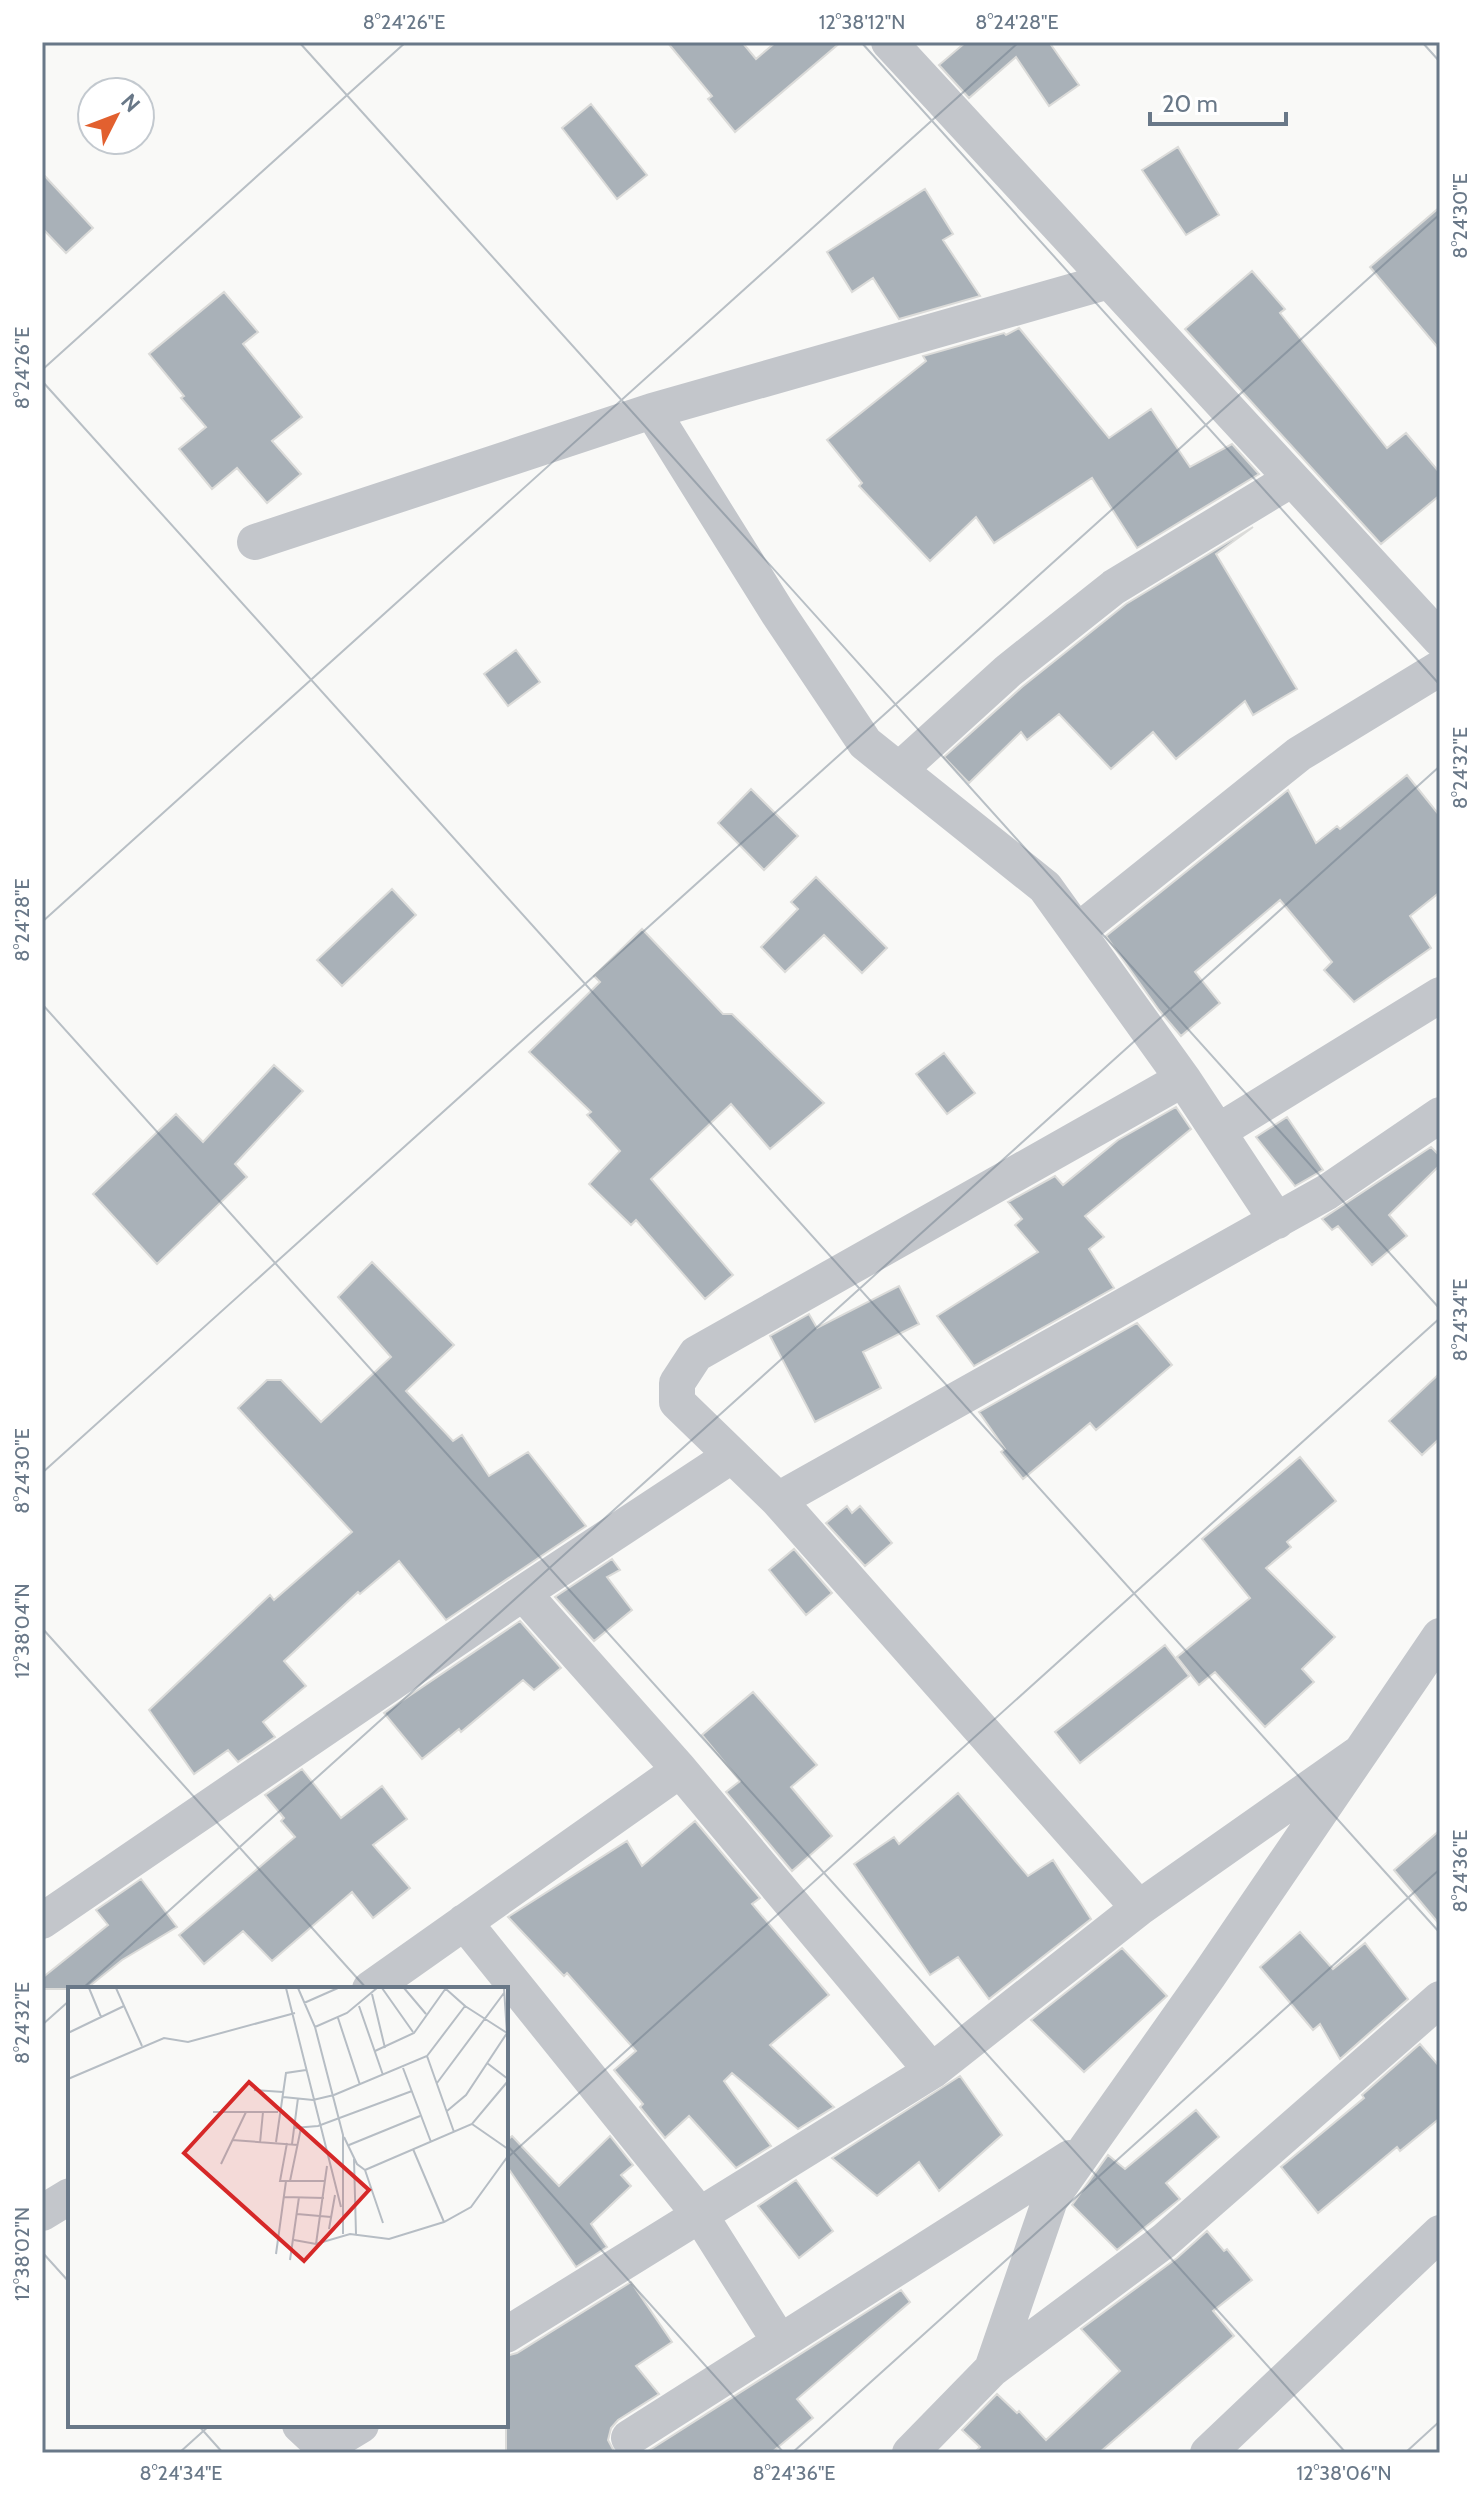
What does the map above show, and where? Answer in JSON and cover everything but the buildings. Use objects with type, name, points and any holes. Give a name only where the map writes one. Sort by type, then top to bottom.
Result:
[{"type":"street","points":[[889,42],[1440,639]]},
{"type":"street","points":[[255,542],[652,411],[1109,281]]},
{"type":"street","points":[[652,411],[778,613],[865,743],[1045,887],[1183,1079],[1277,1221]]},
{"type":"street","points":[[899,770],[1008,671],[1114,587],[1292,479]]},
{"type":"street","points":[[1078,931],[1299,754],[1440,668]]},
{"type":"street","points":[[1219,1131],[1436,1004]]},
{"type":"street","points":[[1139,1908],[778,1500],[677,1402],[677,1383],[696,1354],[1183,1079]]},
{"type":"street","points":[[778,1500],[1327,1192],[1440,1115]]},
{"type":"street","points":[[42,1921],[523,1593],[731,1456]]},
{"type":"street","points":[[523,1593],[680,1770],[932,2071]]},
{"type":"street","points":[[992,2369],[1050,2200],[1209,1975],[1440,1636]]},
{"type":"street","points":[[508,2334],[932,2071],[1139,1908],[1361,1752]]},
{"type":"street","points":[[373,1987],[680,1770]]},
{"type":"street","points":[[464,1922],[700,2215],[780,2342]]},
{"type":"street","points":[[910,2453],[992,2369],[1164,2241],[1440,1999]]},
{"type":"street","points":[[629,2438],[1087,2147]]},
{"type":"street","points":[[42,2213],[68,2197]]},
{"type":"street","points":[[1208,2453],[1440,2233]]},
{"type":"street","points":[[317,2442],[356,2427]]}]
